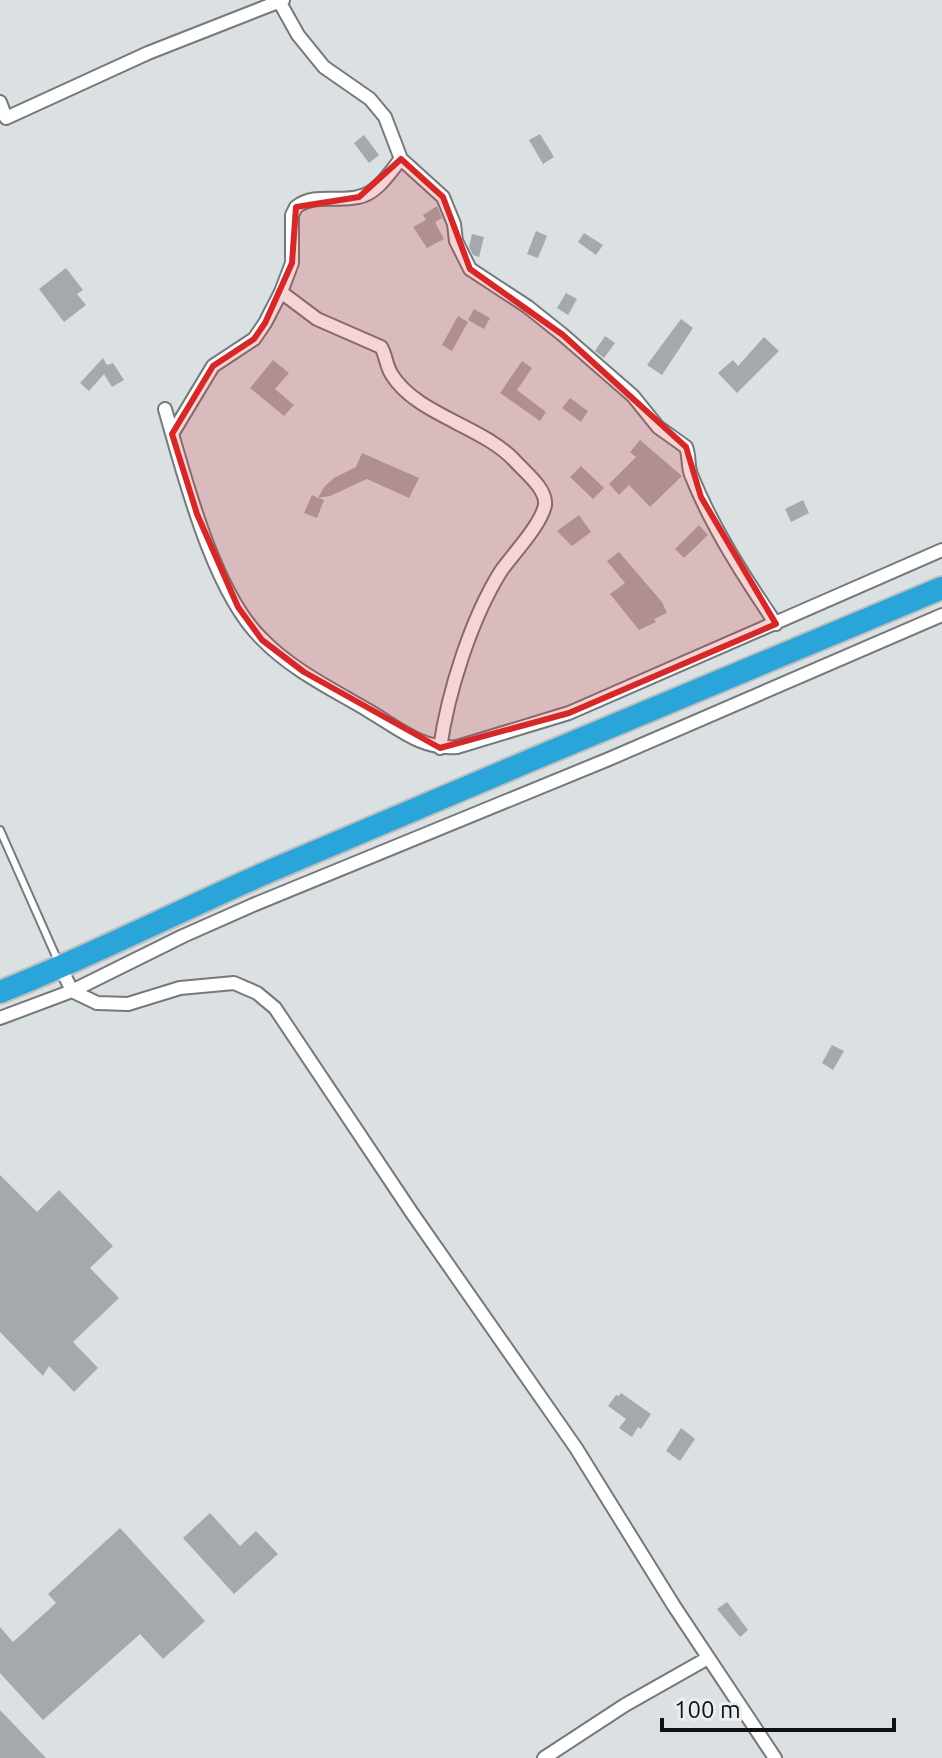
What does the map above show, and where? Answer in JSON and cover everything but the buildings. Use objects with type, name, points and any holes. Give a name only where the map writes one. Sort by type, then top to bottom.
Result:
[{"type":"highway","points":[[0,992],[61,968],[257,877],[942,588]]},
{"type":"street","points":[[0,102],[6,118],[148,53],[281,1],[298,35],[324,67],[370,99],[385,117],[401,159],[443,197],[454,224],[456,241],[470,269],[528,307],[563,335],[633,396],[658,427],[686,447],[690,474],[701,497],[734,558],[776,624]]},
{"type":"street","points":[[172,434],[213,366],[254,339],[281,292],[292,263],[292,215],[296,207],[316,199],[359,197],[374,190],[401,159]]},
{"type":"street","points":[[281,292],[317,319],[381,347],[392,375],[413,395],[448,419],[489,439],[512,458],[538,486],[545,499],[541,514],[501,572],[483,607],[453,692],[440,748]]},
{"type":"street","points":[[165,409],[212,555],[248,624],[262,640],[304,672],[409,736],[440,748],[457,747],[569,713],[942,550]]},
{"type":"street","points":[[0,1018],[72,991],[253,905],[581,771],[942,615]]},
{"type":"street","points":[[61,968],[72,991],[97,1003],[128,1004],[180,988],[234,983],[257,993],[275,1008],[412,1213],[576,1448],[775,1758]]},
{"type":"street","points":[[544,1758],[625,1705],[708,1658]]},
{"type":"lane","points":[[0,830],[61,968]]},
{"type":"highlighted area","points":[[401,159],[443,197],[470,269],[563,335],[686,447],[701,497],[776,624],[569,713],[440,748],[304,672],[262,640],[238,607],[197,514],[172,434],[213,366],[254,339],[265,323],[292,263],[296,207],[359,197]]}]
